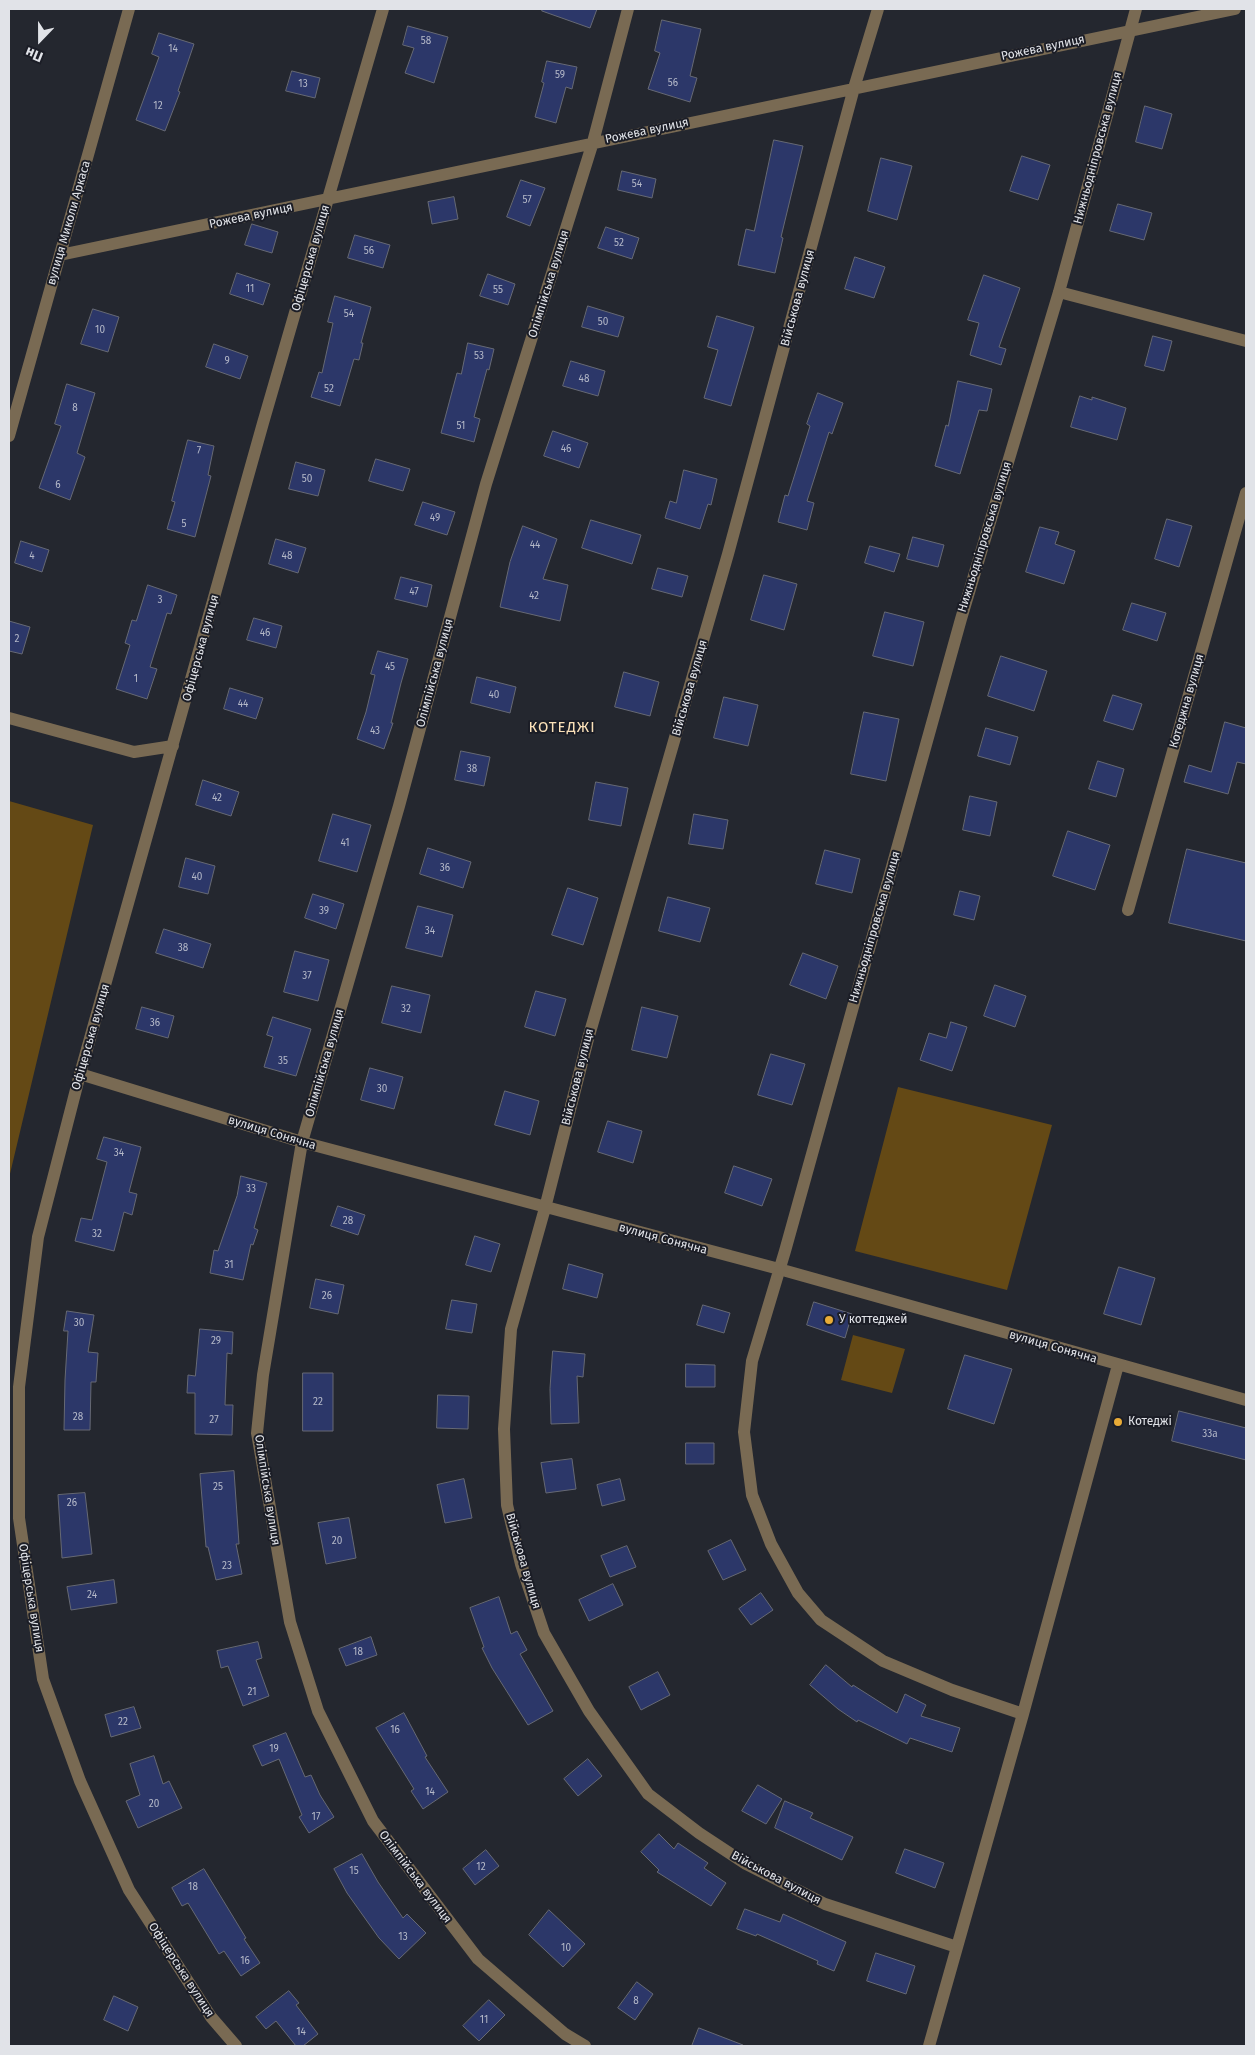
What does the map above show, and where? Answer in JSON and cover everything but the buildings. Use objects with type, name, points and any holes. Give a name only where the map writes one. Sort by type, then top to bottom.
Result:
[{"type":"street","name":"вулиця Миколи Аркаса","points":[[9,436],[128,9]]},
{"type":"street","name":"Офіцерська вулиця","points":[[236,2046],[211,2017],[129,1890],[80,1781],[43,1679],[18,1518],[19,1387],[38,1237],[80,1074],[263,423],[383,9]]},
{"type":"street","name":"Олімпійська вулиця","points":[[585,2046],[565,2034],[478,1959],[372,1821],[318,1711],[290,1622],[257,1433],[263,1374],[302,1142],[399,806],[486,484],[593,142],[628,9]]},
{"type":"street","name":"Військова вулиця","points":[[878,9],[854,88],[726,563],[588,1039],[545,1208],[511,1329],[504,1429],[507,1505],[522,1564],[544,1633],[589,1711],[648,1794],[699,1833],[746,1864],[825,1904],[957,1946]]},
{"type":"street","name":"Нижньодніпровська вулиця","points":[[1024,1714],[952,1690],[883,1661],[822,1620],[798,1592],[771,1544],[752,1495],[744,1432],[752,1360],[780,1270],[961,619],[1059,292],[1136,9]]},
{"type":"street","name":"Рожева вулиця","points":[[60,255],[1234,9]]},
{"type":"street","points":[[1059,292],[1246,341]]},
{"type":"street","name":"Котеджна вулиця","points":[[1128,910],[1246,493]]},
{"type":"street","points":[[9,718],[134,752],[173,746]]},
{"type":"street","name":"вулиця Сонячна","points":[[80,1074],[302,1142],[780,1270],[1246,1400]]},
{"type":"street","points":[[929,2046],[1024,1714],[1118,1365]]},
{"type":"shaded area","points":[[9,801],[93,825],[9,1178]]},
{"type":"shaded area","points":[[898,1087],[1052,1125],[1007,1290],[855,1251]]},
{"type":"shaded area","points":[[853,1335],[905,1349],[892,1393],[841,1380]]},
{"type":"place","name":"У коттеджей","points":[[829,1320]]},
{"type":"place","name":"Котеджі","points":[[1118,1422]]},
{"type":"district","name":"КОТЕДЖІ","points":[[562,728]]}]
